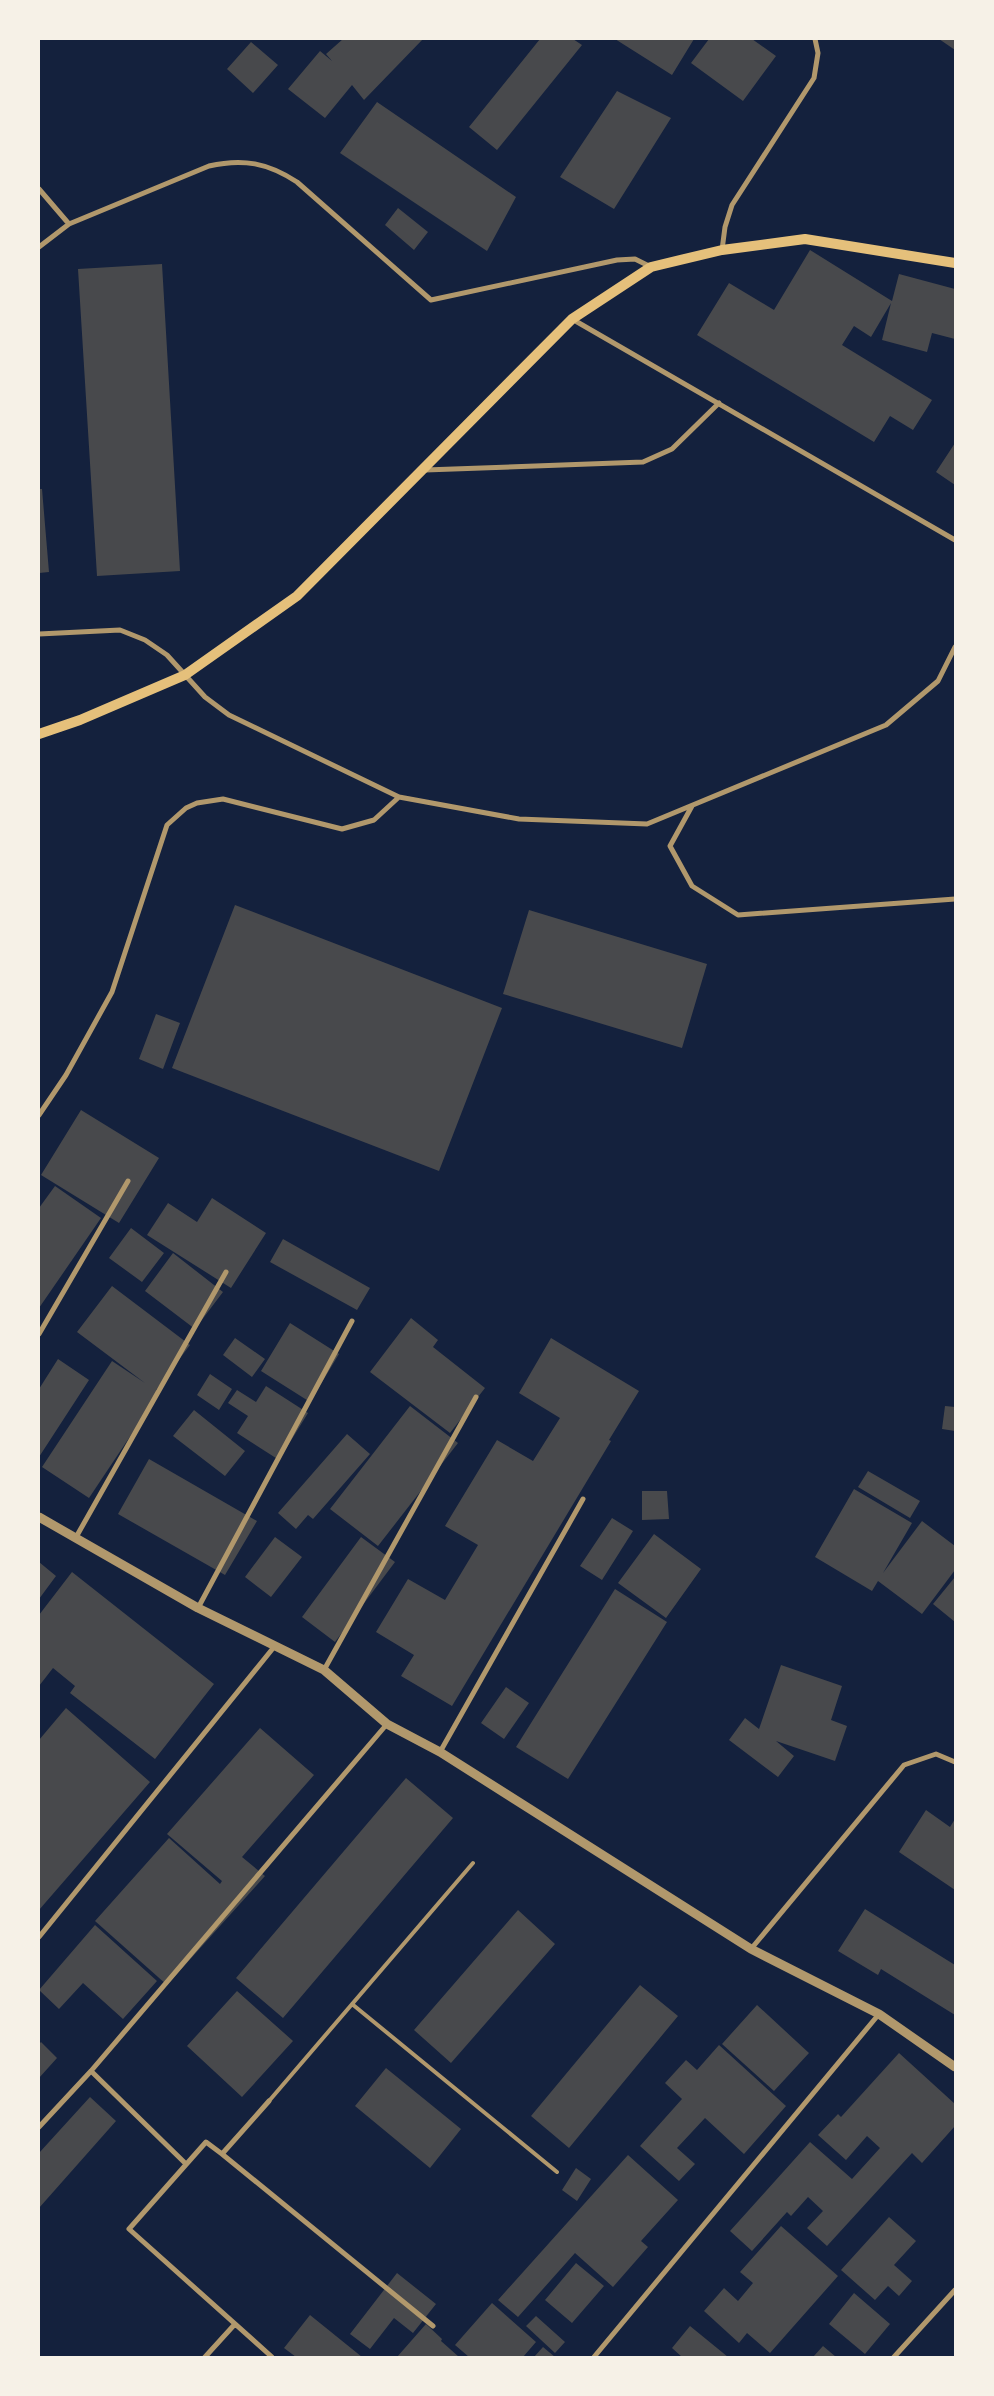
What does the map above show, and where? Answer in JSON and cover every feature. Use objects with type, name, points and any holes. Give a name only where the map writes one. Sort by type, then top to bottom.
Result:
[{"type":"main road","points":[[39,734],[80,720],[185,675],[297,596],[572,319],[651,267],[722,250],[805,239],[955,262]]},
{"type":"street","points":[[722,250],[725,227],[732,205],[814,78],[818,53],[815,39]]},
{"type":"street","points":[[39,247],[69,224],[209,166],[227,162],[246,161],[264,164],[281,171],[297,182],[431,300],[626,259],[635,259],[651,267]]},
{"type":"street","points":[[39,189],[69,224]]},
{"type":"street","points":[[572,319],[955,540]]},
{"type":"street","points":[[424,470],[642,462],[672,449],[719,404]]},
{"type":"street","points":[[39,634],[120,630],[145,640],[167,655],[205,697],[229,715],[399,797],[519,819],[646,824],[886,725],[938,682],[955,647]]},
{"type":"street","points":[[39,1115],[66,1076],[112,992],[167,825],[176,816],[197,803],[223,799],[342,829],[374,820],[399,797]]},
{"type":"street","points":[[692,805],[670,846],[692,886],[738,915],[955,899]]},
{"type":"street","points":[[39,1334],[128,1181]]},
{"type":"street","points":[[75,1539],[226,1272]]},
{"type":"street","points":[[198,1608],[352,1321]]},
{"type":"street","points":[[324,1670],[476,1397]]},
{"type":"street","points":[[440,1752],[582,1499]]},
{"type":"street","points":[[39,1517],[198,1608],[324,1670],[387,1724],[440,1752],[751,1949],[879,2014],[955,2067]]},
{"type":"street","points":[[39,1938],[274,1647]]},
{"type":"street","points":[[39,2127],[91,2071],[387,1724]]},
{"type":"street","points":[[751,1949],[904,1765],[936,1754],[955,1762]]},
{"type":"street","points":[[594,2357],[879,2014]]},
{"type":"street","points":[[91,2071],[186,2164]]},
{"type":"street","points":[[222,2154],[269,2101]]},
{"type":"street","points":[[272,2357],[129,2228],[206,2142],[433,2326]]},
{"type":"street","points":[[894,2357],[955,2290]]},
{"type":"street","points":[[205,2357],[235,2324]]},
{"type":"lane","points":[[269,2101],[473,1863]]},
{"type":"lane","points":[[352,2004],[557,2172]]},
{"type":"building","points":[[343,39],[423,39],[364,100],[352,85],[325,118],[288,89],[320,51],[332,61],[326,54]]},
{"type":"building","points":[[540,39],[573,39],[582,45],[497,150],[469,127]]},
{"type":"building","points":[[615,39],[694,39],[672,75]]},
{"type":"building","points":[[709,39],[752,39],[776,56],[743,101],[691,63]]},
{"type":"building","points":[[939,39],[955,39],[955,50]]},
{"type":"building","points":[[251,42],[278,65],[253,93],[227,69]]},
{"type":"building","points":[[617,91],[671,118],[614,209],[560,177]]},
{"type":"building","points":[[377,102],[516,197],[487,251],[340,153]]},
{"type":"building","points":[[398,208],[428,232],[414,250],[385,225]]},
{"type":"building","points":[[810,250],[892,301],[899,274],[955,289],[955,339],[932,333],[927,352],[882,340],[891,303],[871,337],[854,326],[842,345],[932,400],[913,430],[890,416],[874,442],[697,335],[729,283],[774,310]]},
{"type":"building","points":[[162,264],[180,571],[97,576],[78,269]]},
{"type":"building","points":[[955,443],[955,485],[936,472]]},
{"type":"building","points":[[39,489],[42,489],[49,572],[39,573]]},
{"type":"building","points":[[235,905],[502,1008],[439,1171],[172,1068]]},
{"type":"building","points":[[529,910],[707,964],[682,1048],[503,994]]},
{"type":"building","points":[[156,1014],[180,1023],[163,1069],[139,1059]]},
{"type":"building","points":[[81,1110],[159,1158],[119,1223],[41,1175]]},
{"type":"building","points":[[55,1186],[101,1218],[39,1308],[39,1208]]},
{"type":"building","points":[[212,1198],[266,1233],[231,1288],[147,1235],[168,1203],[197,1222]]},
{"type":"building","points":[[131,1228],[164,1253],[142,1282],[109,1258]]},
{"type":"building","points":[[283,1239],[370,1288],[357,1310],[270,1262]]},
{"type":"building","points":[[173,1253],[223,1292],[195,1329],[145,1291]]},
{"type":"building","points":[[112,1286],[190,1345],[156,1390],[159,1393],[89,1498],[42,1467],[112,1361],[145,1383],[77,1332]]},
{"type":"building","points":[[411,1318],[438,1340],[433,1347],[485,1388],[450,1433],[370,1372]]},
{"type":"building","points":[[290,1323],[339,1354],[310,1402],[261,1371]]},
{"type":"building","points":[[235,1338],[265,1359],[252,1377],[223,1355]]},
{"type":"building","points":[[551,1338],[639,1391],[452,1706],[401,1676],[414,1655],[376,1632],[408,1579],[445,1600],[478,1545],[445,1526],[497,1440],[533,1461],[560,1418],[519,1393]]},
{"type":"building","points":[[58,1359],[89,1380],[39,1457],[39,1389]]},
{"type":"building","points":[[210,1374],[232,1389],[219,1410],[197,1395]]},
{"type":"building","points":[[266,1386],[308,1413],[279,1460],[237,1433],[248,1416],[228,1403],[237,1390],[256,1402]]},
{"type":"building","points":[[410,1406],[458,1443],[378,1546],[330,1509]]},
{"type":"building","points":[[945,1406],[955,1407],[955,1431],[942,1429]]},
{"type":"building","points":[[194,1410],[245,1451],[225,1476],[173,1436]]},
{"type":"building","points":[[347,1434],[370,1454],[313,1519],[308,1515],[296,1529],[278,1513]]},
{"type":"building","points":[[149,1459],[257,1521],[225,1575],[118,1514]]},
{"type":"building","points":[[868,1471],[920,1501],[910,1518],[858,1487]]},
{"type":"building","points":[[854,1489],[912,1523],[883,1573],[922,1521],[955,1546],[955,1570],[922,1614],[878,1581],[872,1591],[815,1557]]},
{"type":"building","points":[[642,1491],[667,1491],[669,1519],[642,1520]]},
{"type":"building","points":[[612,1518],[633,1531],[602,1580],[580,1566]]},
{"type":"building","points":[[654,1534],[701,1569],[666,1618],[618,1583]]},
{"type":"building","points":[[275,1537],[302,1557],[271,1597],[245,1577]]},
{"type":"building","points":[[361,1537],[395,1562],[335,1642],[302,1617]]},
{"type":"building","points":[[39,1562],[56,1576],[39,1599]]},
{"type":"building","points":[[72,1572],[214,1684],[155,1759],[70,1693],[75,1686],[53,1668],[39,1686],[39,1615]]},
{"type":"building","points":[[955,1577],[955,1622],[933,1604]]},
{"type":"building","points":[[615,1589],[667,1622],[568,1779],[516,1747]]},
{"type":"building","points":[[781,1665],[842,1686],[831,1720],[847,1726],[835,1761],[776,1741],[794,1756],[778,1777],[729,1740],[745,1718],[759,1729]]},
{"type":"building","points":[[506,1687],[529,1703],[504,1739],[481,1723]]},
{"type":"building","points":[[66,1708],[150,1782],[39,1910],[39,1740]]},
{"type":"building","points":[[260,1728],[314,1775],[242,1857],[265,1876],[167,1985],[95,1921],[169,1838],[220,1884],[222,1881],[167,1834]]},
{"type":"building","points":[[406,1778],[453,1818],[283,2018],[236,1978]]},
{"type":"building","points":[[926,1810],[950,1827],[955,1819],[955,1890],[899,1852]]},
{"type":"building","points":[[865,1909],[955,1965],[955,2015],[881,1969],[878,1975],[838,1951]]},
{"type":"building","points":[[518,1910],[555,1944],[451,2063],[414,2030]]},
{"type":"building","points":[[95,1925],[157,1981],[123,2019],[83,1983],[59,2009],[39,1990]]},
{"type":"building","points":[[640,1985],[678,2016],[569,2148],[531,2116]]},
{"type":"building","points":[[237,1991],[293,2041],[242,2097],[187,2046]]},
{"type":"building","points":[[757,2005],[809,2053],[774,2091],[722,2044]]},
{"type":"building","points":[[41,2042],[57,2058],[39,2078],[39,2044]]},
{"type":"building","points":[[719,2045],[786,2106],[744,2154],[705,2118],[677,2148],[695,2164],[679,2181],[640,2146],[682,2099],[665,2083],[686,2060],[697,2070]]},
{"type":"building","points":[[899,2053],[955,2104],[955,2126],[922,2163],[912,2153],[827,2246],[807,2228],[823,2211],[808,2197],[791,2216],[787,2212],[752,2251],[730,2231],[810,2142],[852,2179],[880,2148],[867,2136],[846,2160],[818,2135],[838,2114],[841,2117]]},
{"type":"building","points":[[386,2068],[461,2129],[430,2168],[355,2106]]},
{"type":"building","points":[[90,2097],[116,2121],[39,2208],[39,2153]]},
{"type":"building","points":[[628,2155],[678,2200],[641,2241],[648,2247],[613,2287],[575,2253],[518,2317],[498,2300]]},
{"type":"building","points":[[576,2168],[591,2179],[577,2201],[562,2190]]},
{"type":"building","points":[[889,2217],[916,2241],[894,2265],[912,2281],[899,2296],[888,2286],[875,2300],[841,2270]]},
{"type":"building","points":[[781,2226],[838,2276],[770,2353],[747,2333],[739,2343],[704,2311],[724,2288],[738,2301],[753,2283],[740,2272]]},
{"type":"building","points":[[576,2263],[604,2286],[572,2323],[545,2300]]},
{"type":"building","points":[[397,2273],[436,2304],[413,2333],[394,2318],[370,2349],[350,2334]]},
{"type":"building","points":[[854,2293],[890,2324],[865,2354],[829,2324]]},
{"type":"building","points":[[492,2303],[536,2342],[523,2357],[469,2357],[455,2345]]},
{"type":"building","points":[[310,2315],[362,2357],[296,2357],[284,2348]]},
{"type":"building","points":[[536,2316],[565,2342],[555,2353],[526,2326]]},
{"type":"building","points":[[426,2324],[442,2339],[441,2341],[459,2357],[397,2357]]},
{"type":"building","points":[[690,2326],[728,2357],[682,2357],[672,2348]]},
{"type":"building","points":[[823,2346],[836,2357],[813,2357]]},
{"type":"building","points":[[543,2347],[555,2357],[534,2357]]}]
